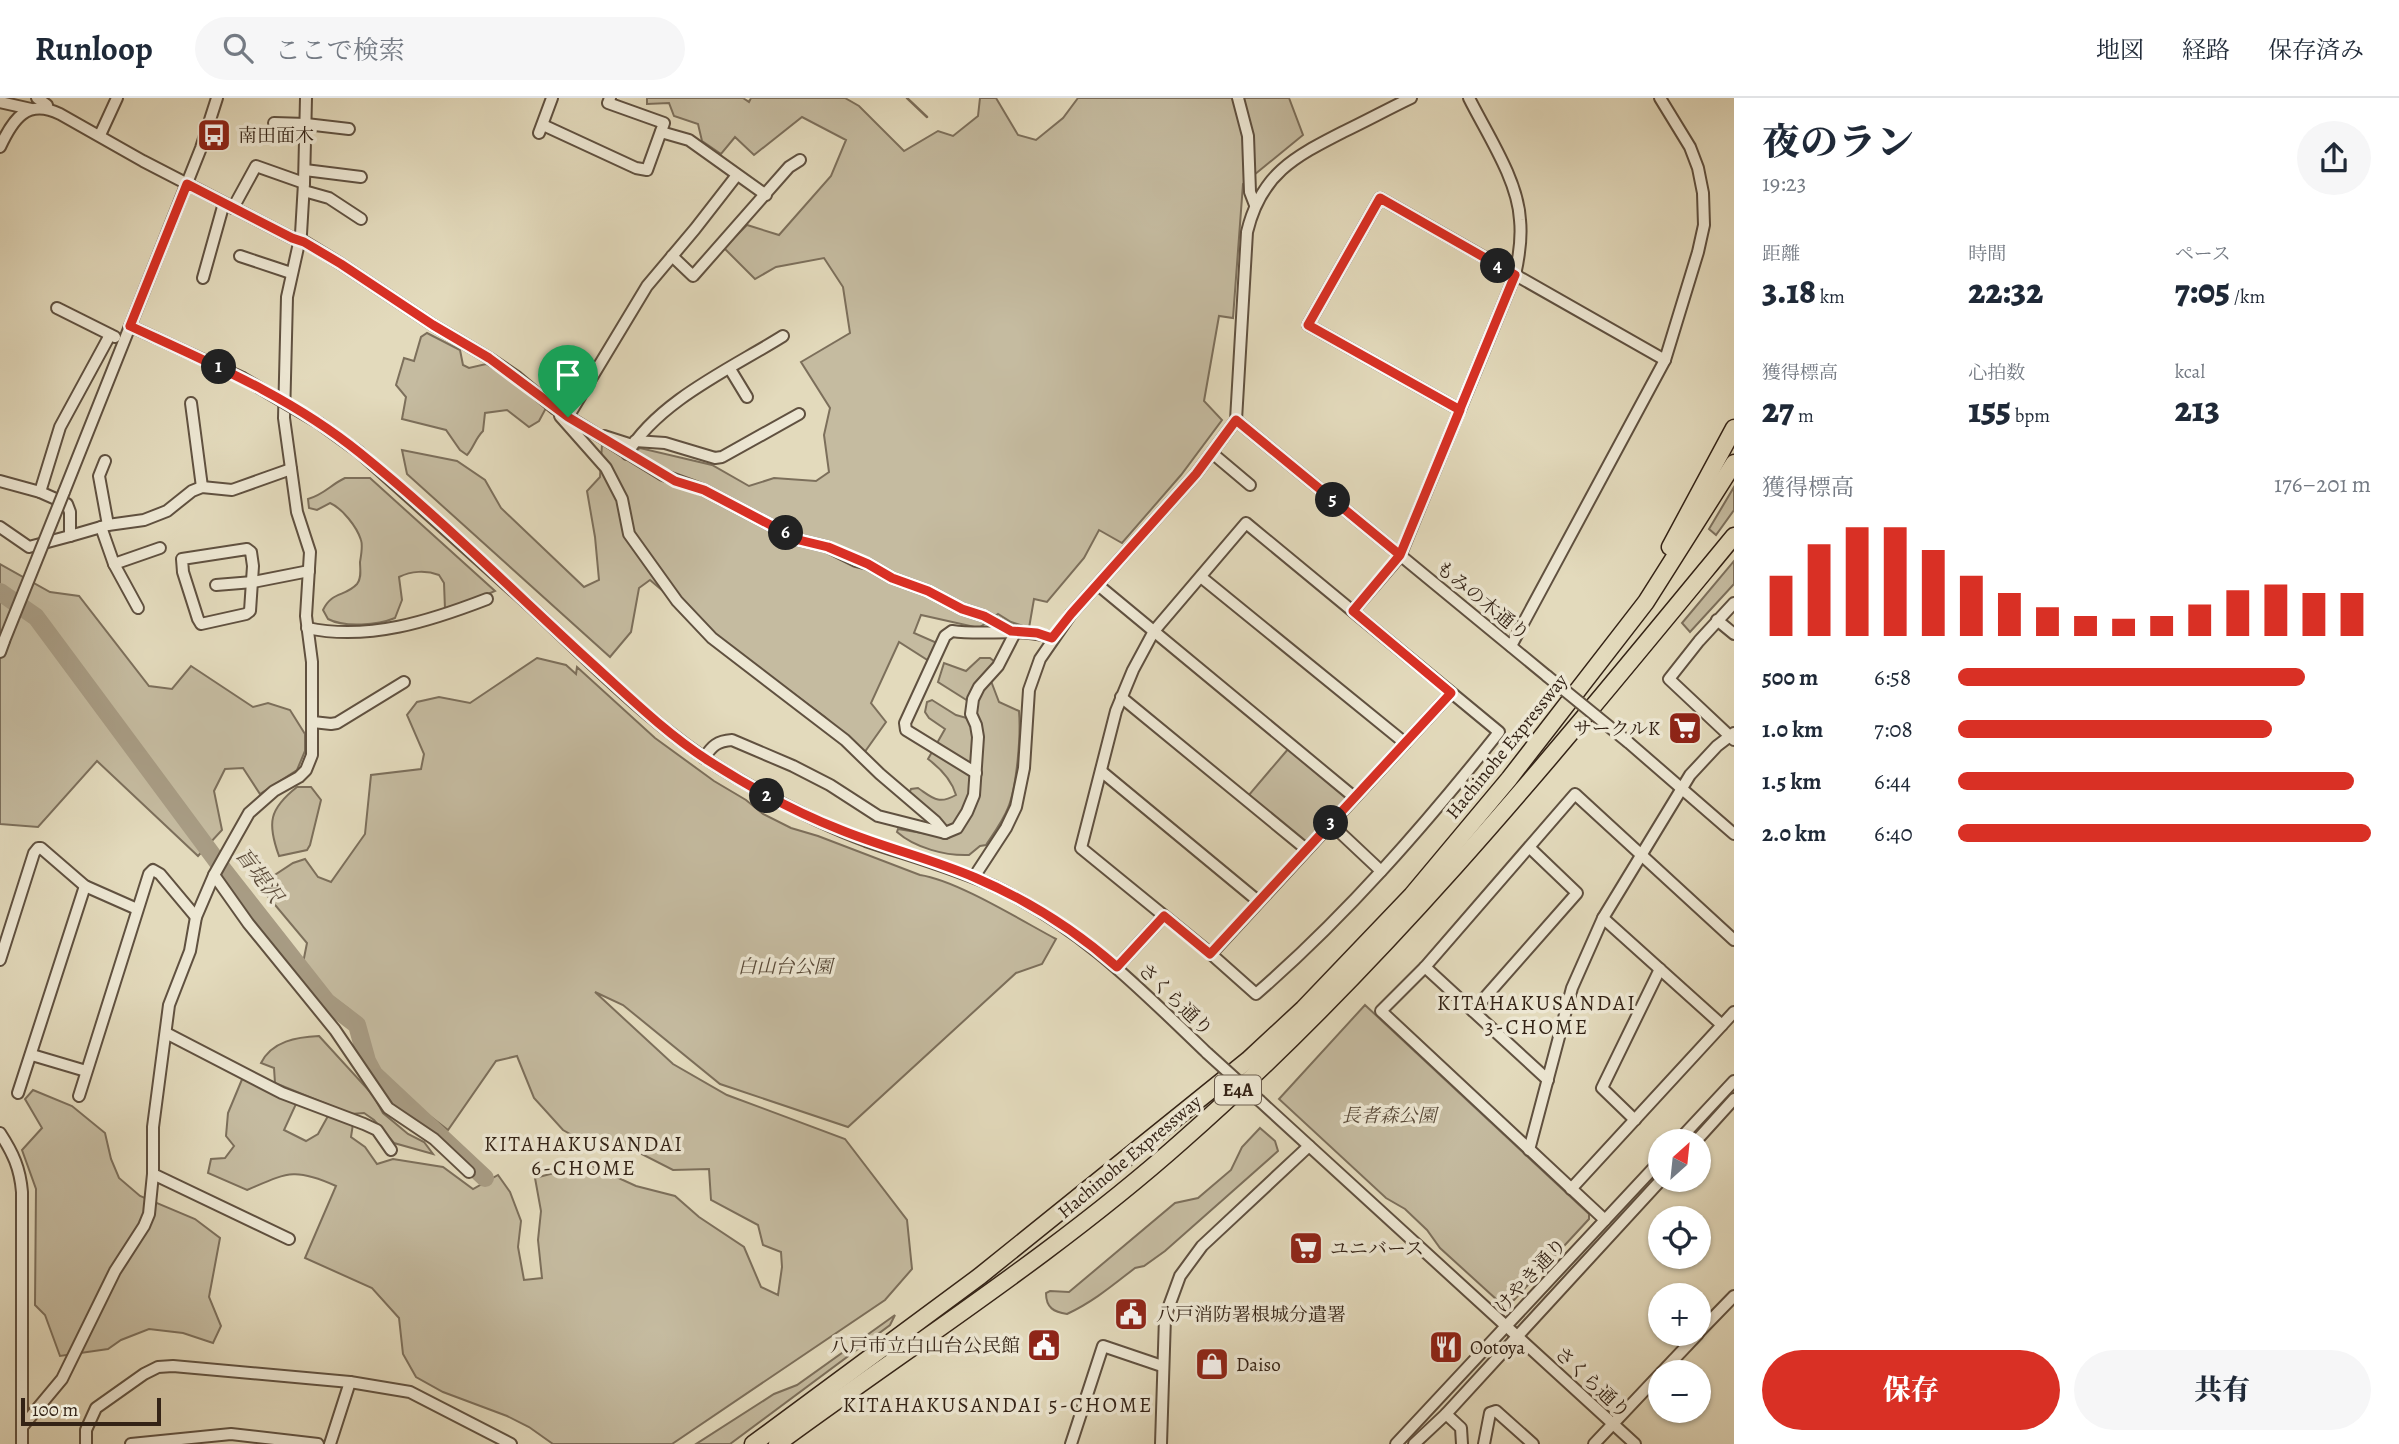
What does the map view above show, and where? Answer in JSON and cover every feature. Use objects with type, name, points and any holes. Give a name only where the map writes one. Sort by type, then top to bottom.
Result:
[{"type":"highway","points":[[1591,674],[1678,532],[1734,428]]},
{"type":"highway","points":[[1591,674],[1646,602],[1734,463]]},
{"type":"highway","points":[[1630,661],[1734,522]]},
{"type":"highway","points":[[1630,661],[1734,536]]},
{"type":"highway","name":"Hachinohe Expressway","points":[[777,1444],[1056,1244],[1191,1133],[1313,1018],[1422,904],[1513,802],[1630,661]]},
{"type":"highway","name":"Hachinohe Expressway","points":[[753,1444],[981,1276],[1266,1043],[1312,1000],[1412,895],[1509,779],[1591,674]]},
{"type":"street","points":[[37,98],[60,114],[187,184],[341,264],[433,325],[489,358],[568,417],[601,435],[631,446],[675,481],[704,490],[799,540],[828,547],[1014,631]]},
{"type":"street","points":[[100,135],[117,98]]},
{"type":"street","points":[[2,647],[187,184],[217,98]]},
{"type":"street","points":[[22,1427],[62,1379],[115,1271],[144,1226],[152,1202],[153,1127],[169,1004],[190,951],[196,917],[214,875],[249,813],[274,791],[299,777],[306,770],[312,755],[312,662],[307,628],[310,551],[297,512],[284,418],[287,298],[299,241],[305,170],[306,98]]},
{"type":"street","points":[[552,98],[541,129],[642,170],[649,167],[664,123],[608,103],[610,98]]},
{"type":"street","points":[[1238,98],[1248,136],[1250,192],[1255,205]]},
{"type":"street","points":[[974,877],[1006,828],[1016,807],[1024,768],[1029,690],[1040,659],[1052,638],[1196,474],[1236,420],[1247,232],[1263,189],[1293,158],[1411,98]]},
{"type":"street","points":[[1353,611],[1400,555],[1515,275],[1521,246],[1520,218],[1515,193],[1469,98]]},
{"type":"street","points":[[1511,646],[1665,360],[1698,251],[1704,214],[1698,168],[1690,147],[1660,98]]},
{"type":"street","points":[[0,102],[32,109]]},
{"type":"street","points":[[0,147],[15,118],[48,104]]},
{"type":"street","points":[[274,123],[349,130]]},
{"type":"street","points":[[662,132],[689,141],[766,195]]},
{"type":"street","points":[[672,256],[693,276],[789,167],[800,160]]},
{"type":"street","points":[[203,278],[228,205],[256,166],[329,198],[361,219]]},
{"type":"street","points":[[305,170],[361,177]]},
{"type":"street","points":[[568,417],[647,286],[737,175]]},
{"type":"street","points":[[1460,410],[1308,325],[1380,198],[1665,360]]},
{"type":"street","points":[[240,256],[291,273]]},
{"type":"street","points":[[57,308],[124,341]]},
{"type":"street","name":"さくら通り","points":[[130,326],[241,377],[319,423],[359,452],[621,690],[704,758],[761,793],[817,820],[864,840],[974,877],[1071,930],[1117,967],[1259,1101],[1635,1444]]},
{"type":"street","points":[[40,492],[60,427],[110,335]]},
{"type":"street","points":[[631,446],[682,398],[783,336]]},
{"type":"street","points":[[730,369],[747,397]]},
{"type":"street","points":[[191,403],[202,487]]},
{"type":"street","points":[[554,408],[606,468],[622,499],[629,534],[677,601],[712,638],[845,740],[880,774],[936,821],[945,833]]},
{"type":"street","points":[[631,446],[665,443],[715,458],[722,457],[799,414]]},
{"type":"street","name":"もみの木通り","points":[[1236,420],[1628,742],[1734,834]]},
{"type":"street","points":[[1212,453],[1250,485]]},
{"type":"street","points":[[105,461],[99,476],[104,526],[114,564],[138,608]]},
{"type":"street","points":[[0,527],[29,547],[104,526],[144,520],[167,511],[192,491],[202,487],[232,490],[291,469]]},
{"type":"street","points":[[0,481],[40,492],[67,504],[70,512],[70,536]]},
{"type":"street","points":[[1246,523],[1353,611],[1499,732],[1381,871],[1304,953],[1256,994],[1081,848],[1121,697],[1154,631],[1246,523]]},
{"type":"street","points":[[114,564],[160,548]]},
{"type":"street","points":[[247,549],[251,552],[253,582],[250,611],[201,624],[183,572],[182,559],[247,549]]},
{"type":"street","points":[[216,584],[253,582],[309,571]]},
{"type":"street","points":[[1201,577],[1405,743]]},
{"type":"street","points":[[1098,585],[1354,797]]},
{"type":"street","points":[[307,628],[325,632],[388,629],[441,617],[486,599]]},
{"type":"street","points":[[1529,1150],[1572,988],[1603,918],[1682,787],[1702,760],[1732,737],[1669,680],[1734,603]]},
{"type":"street","points":[[1717,620],[1734,634]]},
{"type":"street","points":[[976,773],[906,730],[905,723],[945,636],[953,631],[1014,631],[1037,633],[1052,638]]},
{"type":"street","points":[[704,758],[714,745],[732,740],[830,785],[878,816],[945,833],[957,828],[974,795],[978,737],[971,714],[973,699],[979,687],[998,666],[1014,631]]},
{"type":"street","points":[[313,722],[337,723],[404,682]]},
{"type":"street","points":[[1210,954],[1451,693]]},
{"type":"street","points":[[1121,697],[1306,849]]},
{"type":"street","points":[[1101,771],[1258,901]]},
{"type":"street","points":[[1605,1220],[1381,1011],[1425,967],[1575,794],[1734,940]]},
{"type":"street","points":[[1331,824],[1381,871]]},
{"type":"street","points":[[0,960],[34,853],[38,848],[85,886],[137,909]]},
{"type":"street","points":[[1473,1011],[1577,893],[1530,848]]},
{"type":"street","points":[[79,1096],[137,909],[149,874],[153,870],[160,874],[196,917]]},
{"type":"street","points":[[214,875],[248,923],[335,1030],[388,1108],[434,1139],[469,1172]]},
{"type":"street","points":[[18,1093],[85,886]]},
{"type":"street","points":[[1117,967],[1164,916]]},
{"type":"street","points":[[1603,918],[1722,1025]]},
{"type":"street","points":[[1425,967],[1548,1080]]},
{"type":"street","points":[[1635,1120],[1602,1088],[1660,969]]},
{"type":"street","points":[[1571,1189],[1734,1012]]},
{"type":"street","points":[[166,1033],[282,1093],[377,1130],[391,1150]]},
{"type":"street","points":[[32,1055],[86,1071]]},
{"type":"street","points":[[1689,1129],[1734,1081]]},
{"type":"street","points":[[1707,1129],[1734,1099]]},
{"type":"street","points":[[0,1133],[13,1153],[20,1171],[22,1192],[22,1444]]},
{"type":"street","points":[[1161,1444],[1164,1317],[1172,1294],[1189,1262],[1202,1246],[1309,1146]]},
{"type":"street","points":[[153,1174],[289,1239]]},
{"type":"street","name":"けやき通り","points":[[1396,1444],[1648,1174]]},
{"type":"street","name":"けやき通り","points":[[1414,1444],[1446,1414],[1650,1192]]},
{"type":"street","points":[[1711,1320],[1734,1296]]},
{"type":"street","points":[[1070,1444],[1103,1346],[1162,1366]]},
{"type":"street","points":[[1673,1360],[1687,1346]]},
{"type":"street","points":[[86,1444],[86,1430],[96,1408],[158,1367],[196,1367],[350,1382],[410,1391],[511,1444]]},
{"type":"street","points":[[330,1444],[350,1382]]},
{"type":"street","points":[[1594,1444],[1648,1387]]},
{"type":"street","points":[[1484,1444],[1490,1413],[1496,1410],[1533,1444]]},
{"type":"street","points":[[1446,1414],[1461,1428],[1462,1444]]},
{"type":"street","points":[[131,1444],[231,1434],[318,1444]]},
{"type":"green space","points":[[647,98],[743,98],[749,102],[751,98],[845,98],[859,106],[904,151],[938,131],[953,136],[978,116],[980,98],[996,98],[1018,135],[1036,140],[1063,118],[1078,98],[1289,98],[1303,135],[1243,184],[1233,318],[1219,316],[1204,401],[1222,420],[1181,475],[1122,543],[1099,530],[1084,558],[1047,602],[1034,599],[1029,628],[998,614],[979,628],[921,615],[914,633],[937,643],[929,661],[899,642],[871,703],[886,722],[864,753],[825,717],[710,631],[650,580],[639,588],[631,632],[610,657],[407,474],[402,450],[457,461],[485,480],[501,508],[584,587],[599,580],[587,491],[600,477],[602,444],[625,459],[640,448],[712,465],[749,486],[774,478],[816,481],[829,472],[824,435],[830,408],[801,362],[850,333],[843,287],[824,258],[776,267],[755,279],[724,248],[747,225],[779,235],[831,176],[846,140],[802,117],[754,155],[735,137],[721,154],[702,141],[698,124],[674,116],[669,103],[647,104]]},
{"type":"green space","points":[[427,333],[460,350],[463,365],[469,368],[486,364],[515,381],[546,408],[539,421],[529,427],[507,410],[485,413],[483,431],[467,455],[460,450],[446,430],[402,419],[406,397],[396,385],[404,358],[414,361],[421,337]]},
{"type":"green space","points":[[345,478],[370,478],[495,591],[458,607],[445,609],[444,583],[439,575],[414,572],[399,577],[402,600],[395,618],[362,624],[343,624],[328,619],[323,610],[330,600],[359,582],[362,542],[353,524],[339,509],[330,503],[317,510],[309,508],[308,499]]},
{"type":"green space","points":[[1734,487],[1734,510],[1716,535],[1709,529]]},
{"type":"green space","points":[[1734,561],[1734,584],[1690,632],[1682,623]]},
{"type":"green space","points":[[0,564],[50,592],[79,596],[149,686],[172,689],[191,666],[253,707],[268,703],[290,710],[305,734],[305,751],[297,770],[260,794],[243,768],[225,769],[214,791],[222,830],[198,856],[97,761],[38,827],[0,824]]},
{"type":"green space","name":"白山台公園","points":[[537,658],[566,665],[576,674],[577,667],[655,738],[763,814],[791,828],[952,885],[1056,939],[1042,964],[1016,973],[848,1127],[720,1084],[623,1005],[595,992],[673,1064],[727,1095],[845,1139],[907,1220],[912,1269],[885,1300],[672,1444],[553,1444],[507,1416],[443,1392],[416,1377],[403,1354],[399,1318],[372,1288],[305,1258],[336,1186],[310,1176],[291,1174],[247,1190],[208,1173],[211,1159],[225,1158],[234,1146],[226,1136],[228,1113],[243,1077],[296,1104],[284,1130],[306,1141],[318,1134],[328,1116],[353,1124],[351,1137],[365,1147],[377,1164],[393,1159],[443,1167],[473,1189],[498,1175],[510,1192],[521,1221],[518,1247],[524,1280],[542,1278],[538,1240],[541,1211],[535,1178],[588,1164],[636,1186],[675,1196],[699,1217],[744,1247],[761,1287],[778,1295],[781,1252],[763,1245],[758,1225],[711,1200],[709,1169],[673,1170],[628,1147],[588,1144],[563,1130],[534,1098],[517,1056],[496,1061],[448,1130],[413,1103],[377,1068],[364,1028],[350,1010],[327,993],[303,963],[307,943],[265,893],[261,884],[293,863],[305,859],[318,877],[331,882],[365,834],[371,775],[421,769],[424,754],[407,715],[417,702],[439,697],[470,703]]},
{"type":"green space","points":[[980,658],[990,658],[995,662],[991,681],[999,702],[1019,711],[1016,774],[1006,813],[986,845],[980,846],[969,855],[951,854],[922,847],[897,832],[898,829],[941,836],[909,794],[911,789],[918,788],[940,800],[956,795],[945,775],[928,759],[945,729],[925,712],[927,702],[932,700],[956,715],[970,719],[968,701],[938,682],[944,663],[966,671]]},
{"type":"green space","points":[[1289,748],[1346,795],[1347,800],[1308,842],[1304,842],[1248,796]]},
{"type":"green space","points":[[297,787],[311,787],[321,800],[310,845],[307,850],[279,856],[273,834],[273,817],[281,802]]},
{"type":"green space","name":"長者森公園","points":[[1365,1005],[1589,1214],[1589,1219],[1514,1300],[1496,1299],[1440,1248],[1427,1230],[1405,1209],[1386,1198],[1279,1099]]},
{"type":"green space","points":[[319,1036],[373,1095],[383,1113],[408,1134],[424,1142],[433,1154],[394,1143],[374,1120],[364,1113],[351,1114],[275,1083],[274,1068],[261,1063],[266,1056],[278,1045]]},
{"type":"green space","points":[[33,1090],[72,1106],[105,1133],[119,1178],[140,1196],[195,1219],[220,1238],[209,1297],[221,1326],[213,1343],[183,1333],[149,1329],[121,1340],[108,1349],[60,1356],[45,1315],[35,1305],[36,1189],[22,1150],[42,1128],[25,1099]]},
{"type":"green space","points":[[1260,1128],[1275,1141],[1278,1151],[1165,1251],[1067,1314],[1049,1306],[1046,1293],[1069,1292],[1175,1203],[1198,1198],[1231,1170],[1242,1147]]},
{"type":"green space","points":[[895,1315],[890,1325],[730,1444],[696,1444],[774,1394],[797,1385]]},
{"type":"waterway","points":[[907,98],[927,117]]},
{"type":"waterway","name":"盲堤沢","points":[[0,592],[36,617],[225,872],[327,1002],[357,1025],[367,1061],[374,1074],[485,1178]]},
{"type":"place","name":"南田面木","points":[[214,135]]},
{"type":"place","name":"サークルK","points":[[1685,728]]},
{"type":"place","name":"ユニバース","points":[[1306,1248]]},
{"type":"place","name":"八戸消防署根城分遣署","points":[[1131,1314]]},
{"type":"place","name":"八戸市立白山台公民館","points":[[1044,1345]]},
{"type":"place","name":"Ootoya","points":[[1446,1347]]},
{"type":"place","name":"Daiso","points":[[1212,1364]]},
{"type":"district","name":"KITAHAKUSANDAI 3-CHOME","points":[[1537,1015]]},
{"type":"district","name":"KITAHAKUSANDAI 6-CHOME","points":[[584,1156]]},
{"type":"district","name":"KITAHAKUSANDAI 5-CHOME","points":[[998,1405]]},
{"type":"route","points":[[568,417],[489,358],[433,325],[341,264],[304,242],[187,184],[130,326],[241,377],[281,399],[359,452],[621,690],[675,736],[730,775],[790,808],[864,840],[974,877],[998,888],[1071,930],[1117,967],[1164,916],[1210,954],[1451,693],[1353,611],[1400,555],[1515,275],[1380,198],[1308,325],[1460,410],[1400,555],[1236,420],[1196,474],[1052,638],[1037,633],[1011,631],[928,591],[892,578],[868,564],[828,547],[799,540],[704,490],[663,475],[568,417]]}]
